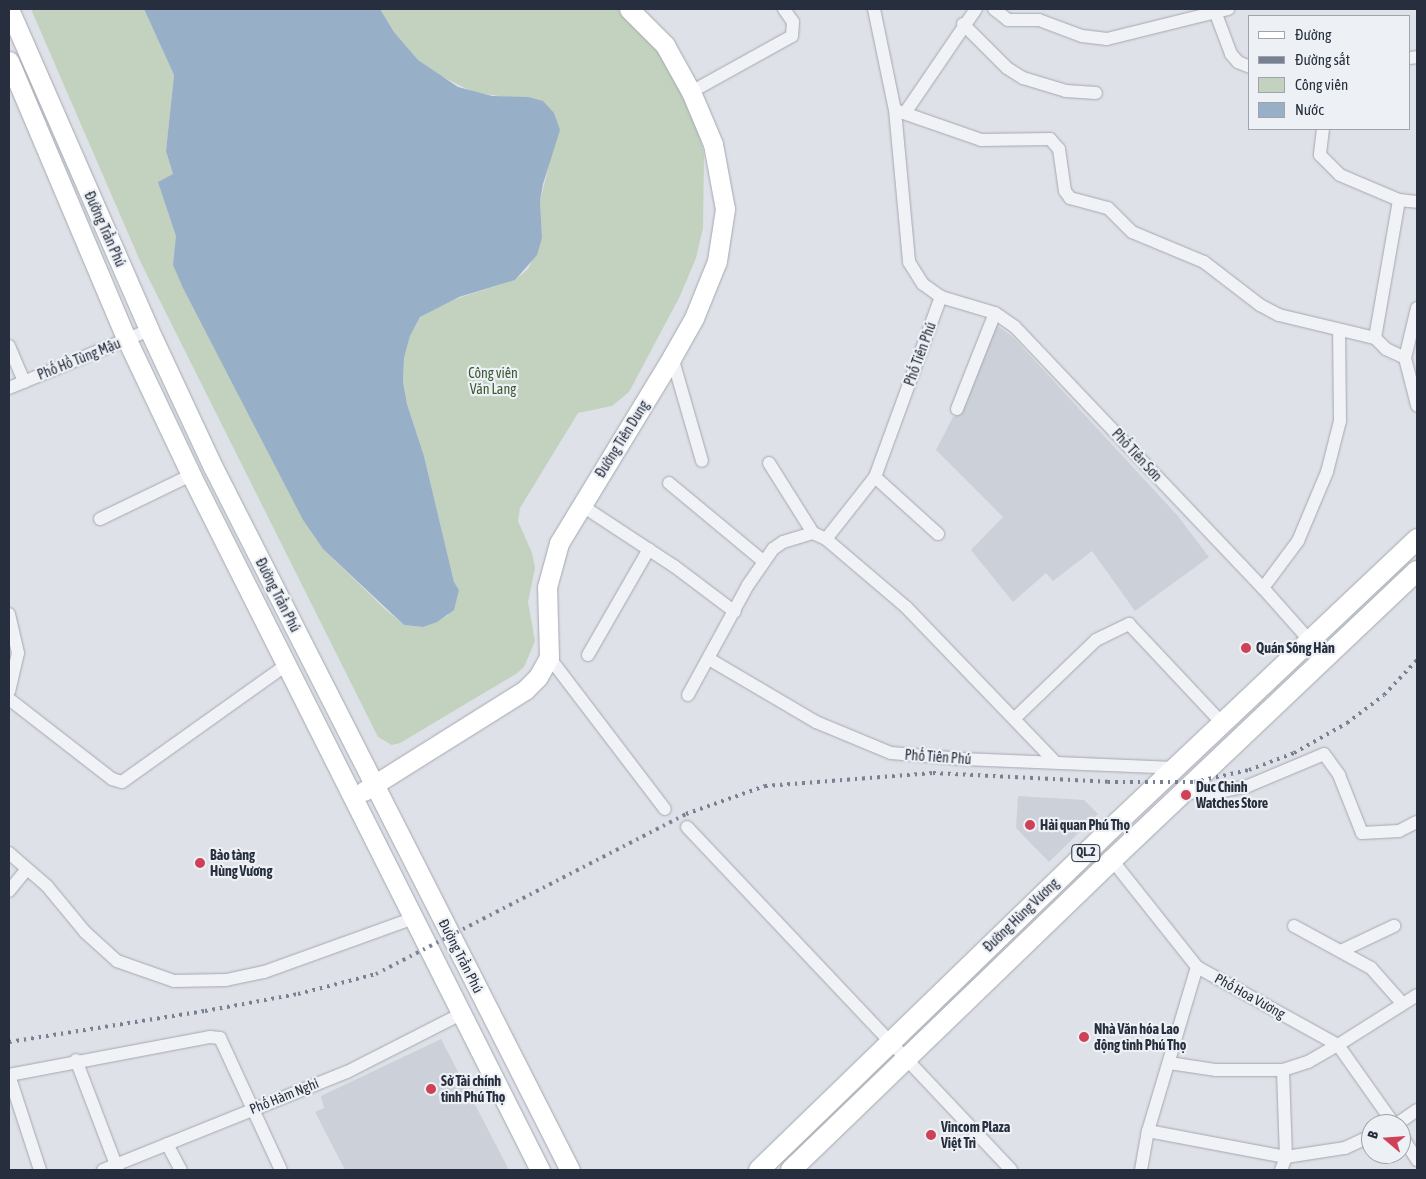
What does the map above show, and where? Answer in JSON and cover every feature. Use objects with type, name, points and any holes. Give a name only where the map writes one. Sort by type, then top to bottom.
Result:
[{"type":"main road","name":"Đường Trần Phú","points":[[9,9],[149,330],[213,467],[570,1170]]},
{"type":"main road","name":"Đường Tiên Dung","points":[[549,657],[547,587],[559,543],[672,357],[705,292],[724,230],[725,210],[719,165],[691,92],[664,45],[629,9]]},
{"type":"main road","name":"Đường Trần Phú","points":[[9,61],[127,340],[191,475],[540,1170]]},
{"type":"main road","name":"Đường Hùng Vương","points":[[758,1170],[1175,768],[1417,539]]},
{"type":"main road","name":"Đường Hùng Vương","points":[[795,1169],[904,1060],[1112,860],[1417,571]]},
{"type":"main road","points":[[352,798],[525,690],[538,677],[549,657]]},
{"type":"street","points":[[691,92],[792,36],[793,22],[784,9]]},
{"type":"street","points":[[874,9],[900,112]]},
{"type":"street","points":[[900,112],[963,24],[976,9]]},
{"type":"street","points":[[994,9],[1008,20],[1042,14],[1082,36],[1107,39],[1222,11],[1231,54],[1238,62],[1248,66]]},
{"type":"street","points":[[963,24],[1008,68],[1023,78],[1066,91],[1096,93]]},
{"type":"street","points":[[900,112],[981,140],[1050,139],[1059,149],[1064,191],[1070,198],[1108,208],[1132,232],[1204,262],[1260,305],[1279,314],[1375,338],[1386,349],[1405,358]]},
{"type":"street","name":"Phố Tiên Sơn","points":[[900,112],[909,262],[923,284],[941,297],[995,313],[1033,345],[1263,588],[1308,643],[1326,659]]},
{"type":"street","points":[[1323,130],[1320,155],[1340,175],[1398,200],[1417,202]]},
{"type":"street","points":[[1375,338],[1398,200]]},
{"type":"street","name":"Phố Tiên Phú","points":[[826,539],[876,477],[941,297]]},
{"type":"street","points":[[1417,308],[1405,358],[1417,406]]},
{"type":"street","points":[[957,409],[995,313]]},
{"type":"street","name":"Phố Hồ Tùng Mậu","points":[[9,388],[149,330]]},
{"type":"street","points":[[1263,588],[1298,541],[1327,472],[1340,421],[1339,330]]},
{"type":"street","points":[[9,346],[24,382]]},
{"type":"street","points":[[672,357],[702,461]]},
{"type":"street","points":[[769,463],[813,532],[826,539],[906,607],[1015,718],[1055,762]]},
{"type":"street","points":[[100,519],[191,475]]},
{"type":"street","points":[[876,477],[938,534]]},
{"type":"street","points":[[669,483],[763,561]]},
{"type":"street","points":[[581,505],[650,549],[735,612]]},
{"type":"street","points":[[688,695],[763,561],[783,542],[813,532]]},
{"type":"street","points":[[588,655],[650,549]]},
{"type":"street","points":[[9,614],[18,653],[9,691]]},
{"type":"street","points":[[1015,718],[1096,640],[1129,624],[1222,723]]},
{"type":"street","points":[[549,657],[665,809]]},
{"type":"street","name":"Phố Tiên Phú","points":[[709,659],[816,722],[891,753],[963,759],[1175,768]]},
{"type":"street","points":[[9,699],[112,779],[122,782],[286,665]]},
{"type":"street","points":[[1182,793],[1219,792],[1248,786],[1324,754],[1339,775],[1362,832],[1399,831],[1417,822]]},
{"type":"street","points":[[687,827],[904,1060],[1011,1170]]},
{"type":"street","points":[[9,853],[46,886],[84,932],[117,961],[174,980],[226,980],[264,972],[414,918]]},
{"type":"street","name":"Phố Hoa Vương","points":[[1112,860],[1197,966],[1338,1045],[1389,1114]]},
{"type":"street","points":[[9,891],[28,869]]},
{"type":"street","points":[[1294,926],[1371,968],[1402,1003]]},
{"type":"street","points":[[1342,951],[1394,926]]},
{"type":"street","points":[[1141,1170],[1148,1131],[1197,966]]},
{"type":"street","points":[[1169,1064],[1216,1070],[1283,1070],[1308,1062],[1417,995]]},
{"type":"street","name":"Phố Hàm Nghi","points":[[103,1170],[117,1168],[167,1144],[347,1072],[461,1014]]},
{"type":"street","points":[[40,1170],[9,1075],[76,1060],[210,1037],[223,1041],[251,1109],[281,1170]]},
{"type":"street","points":[[76,1060],[117,1168]]},
{"type":"street","points":[[1281,1170],[1286,1157],[1283,1070]]},
{"type":"street","points":[[1148,1131],[1286,1157],[1345,1148],[1361,1141]]},
{"type":"street","points":[[167,1144],[181,1170]]},
{"type":"shaded area","points":[[995,324],[1013,337],[1177,515],[1209,557],[1135,611],[1092,551],[1053,581],[1046,573],[1013,602],[971,550],[1003,517],[936,450],[953,417],[961,413]]},
{"type":"shaded area","points":[[1018,796],[1084,800],[1098,814],[1049,862],[1016,828]]},
{"type":"shaded area","points":[[441,1039],[509,1170],[345,1170],[315,1112],[324,1108],[321,1096]]},
{"type":"green space","name":"Công viên Văn Lang","points":[[31,9],[144,9],[174,75],[166,151],[173,174],[159,183],[177,236],[173,265],[303,520],[323,549],[404,625],[423,627],[447,616],[459,590],[454,582],[424,456],[407,404],[403,382],[404,358],[410,336],[420,317],[440,304],[515,280],[528,269],[542,238],[540,201],[549,165],[508,97],[475,93],[439,75],[418,60],[394,32],[380,9],[627,9],[645,27],[694,113],[704,154],[703,228],[696,258],[680,296],[629,392],[612,406],[578,413],[520,508],[518,521],[532,553],[535,568],[528,602],[535,641],[524,667],[516,674],[400,743],[392,745],[378,737],[141,263]]},
{"type":"water","points":[[144,9],[380,9],[394,32],[418,60],[458,87],[492,96],[528,97],[543,101],[554,113],[560,130],[543,184],[540,201],[542,238],[537,255],[515,280],[459,297],[420,317],[410,336],[404,358],[403,382],[407,404],[424,456],[454,582],[459,590],[454,610],[437,622],[423,627],[404,625],[323,549],[303,520],[183,288],[173,265],[176,236],[158,182],[173,174],[166,151],[174,75]]},
{"type":"railway","points":[[9,1042],[205,1011],[298,994],[376,974],[686,814],[765,786],[933,773],[1108,782],[1194,782],[1249,770],[1294,753],[1347,723],[1384,695],[1417,660]]},
{"type":"place","name":"Quán Sông Hàn","points":[[1246,648]]},
{"type":"place","name":"Duc Chinh Watches Store","points":[[1186,795]]},
{"type":"place","name":"Hải quan Phú Thọ","points":[[1030,825]]},
{"type":"place","name":"Bảo tàng Hùng Vương","points":[[200,863]]},
{"type":"place","name":"Nhà Văn hóa Lao động tỉnh Phú Thọ","points":[[1084,1037]]},
{"type":"place","name":"Sở Tài chính tỉnh Phú Thọ","points":[[431,1089]]},
{"type":"place","name":"Vincom Plaza Việt Trì","points":[[931,1135]]}]
